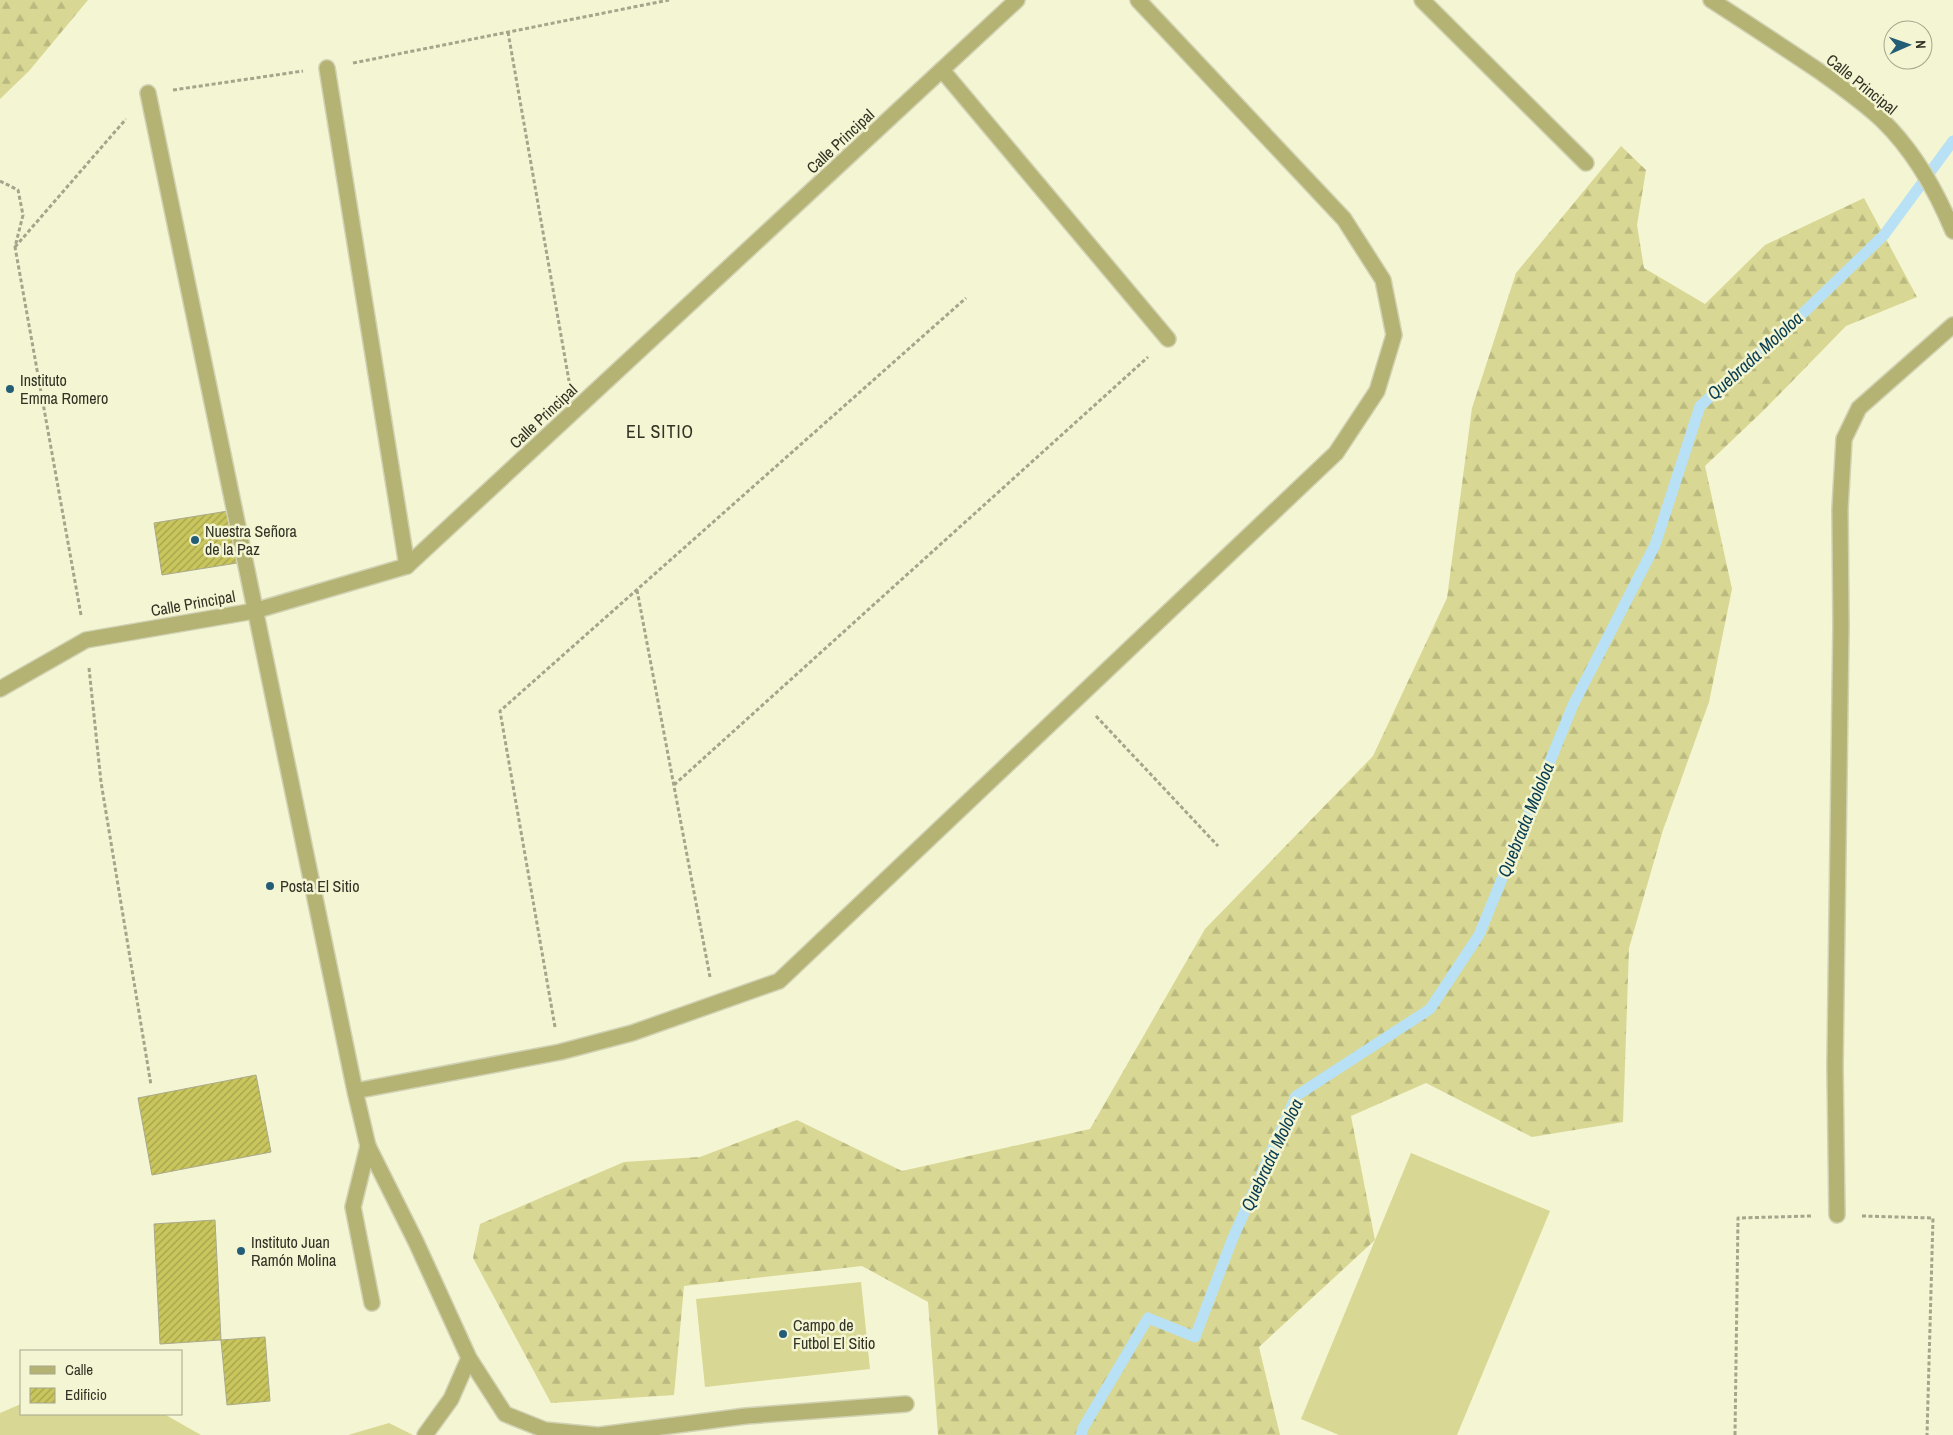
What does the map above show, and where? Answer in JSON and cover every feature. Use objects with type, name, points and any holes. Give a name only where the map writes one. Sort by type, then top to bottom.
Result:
[{"type":"street","name":"Calle Principal","points":[[0,689],[86,640],[254,611],[406,566],[1017,0]]},
{"type":"street","points":[[355,1091],[560,1052],[632,1033],[779,981],[1336,453],[1377,391],[1394,334],[1383,280],[1344,220],[1138,0]]},
{"type":"street","points":[[1422,0],[1586,163]]},
{"type":"street","name":"Calle Principal","points":[[1711,0],[1775,41],[1845,90],[1882,120],[1913,156],[1938,196],[1953,231]]},
{"type":"street","points":[[327,68],[406,566]]},
{"type":"street","points":[[942,70],[1168,339]]},
{"type":"street","points":[[148,93],[254,611],[368,1146],[416,1242],[469,1358],[505,1414],[545,1430],[598,1435],[746,1416],[906,1404]]},
{"type":"street","points":[[1838,1215],[1835,1066],[1841,626],[1840,509],[1844,439],[1859,408],[1953,325]]},
{"type":"street","points":[[368,1146],[353,1207],[372,1303]]},
{"type":"street","points":[[425,1435],[451,1399],[469,1358]]},
{"type":"path","points":[[0,181],[18,190],[23,215],[15,247],[148,93],[327,68],[669,0]]},
{"type":"path","points":[[508,32],[574,411]]},
{"type":"path","points":[[560,1052],[500,711],[966,298]]},
{"type":"path","points":[[674,786],[1168,339]]},
{"type":"path","points":[[636,589],[715,1004]]},
{"type":"path","points":[[1079,697],[1218,846]]},
{"type":"path","points":[[1735,1435],[1738,1218],[1838,1215],[1933,1218],[1928,1435]]},
{"type":"green space","points":[[0,0],[88,0],[29,71],[0,99]]},
{"type":"green space","points":[[1621,146],[1646,170],[1637,225],[1644,268],[1705,304],[1765,245],[1864,198],[1917,297],[1846,326],[1764,410],[1705,466],[1732,589],[1709,702],[1663,830],[1629,948],[1623,1122],[1532,1137],[1426,1083],[1351,1116],[1375,1240],[1259,1347],[1280,1435],[938,1435],[928,1302],[862,1266],[684,1286],[674,1395],[551,1403],[473,1258],[480,1224],[624,1162],[700,1157],[797,1120],[902,1171],[1090,1129],[1205,929],[1373,756],[1447,598],[1472,408],[1516,273]]},
{"type":"green space","points":[[1411,1153],[1550,1211],[1457,1435],[1339,1435],[1301,1419]]},
{"type":"green space","name":"Campo de Futbol El Sitio","points":[[861,1282],[870,1369],[705,1387],[696,1299]]},
{"type":"green space","points":[[20,1404],[20,1415],[166,1415],[201,1435],[0,1435],[0,1413]]},
{"type":"green space","points":[[389,1423],[413,1435],[348,1435]]},
{"type":"building","points":[[228,511],[237,563],[162,575],[154,523]]},
{"type":"building","points":[[256,1075],[271,1152],[152,1175],[138,1098]]},
{"type":"building","points":[[215,1220],[221,1340],[160,1344],[154,1224]]},
{"type":"building","points":[[265,1337],[270,1401],[227,1405],[221,1340]]},
{"type":"waterway","name":"Quebrada Mololoa","points":[[1081,1435],[1083,1428],[1148,1318],[1195,1337],[1232,1240],[1296,1096],[1430,1009],[1479,935],[1573,705],[1655,545],[1700,406],[1798,318],[1884,235],[1953,141]]},
{"type":"place","name":"Instituto Emma Romero","points":[[10,389]]},
{"type":"place","name":"Nuestra Señora de la Paz","points":[[195,540]]},
{"type":"place","name":"Posta El Sitio","points":[[270,886]]},
{"type":"place","name":"Instituto Juan Ramón Molina","points":[[241,1251]]},
{"type":"place","name":"Campo de Futbol El Sitio","points":[[783,1334]]},
{"type":"district","name":"EL SITIO","points":[[660,432]]}]
